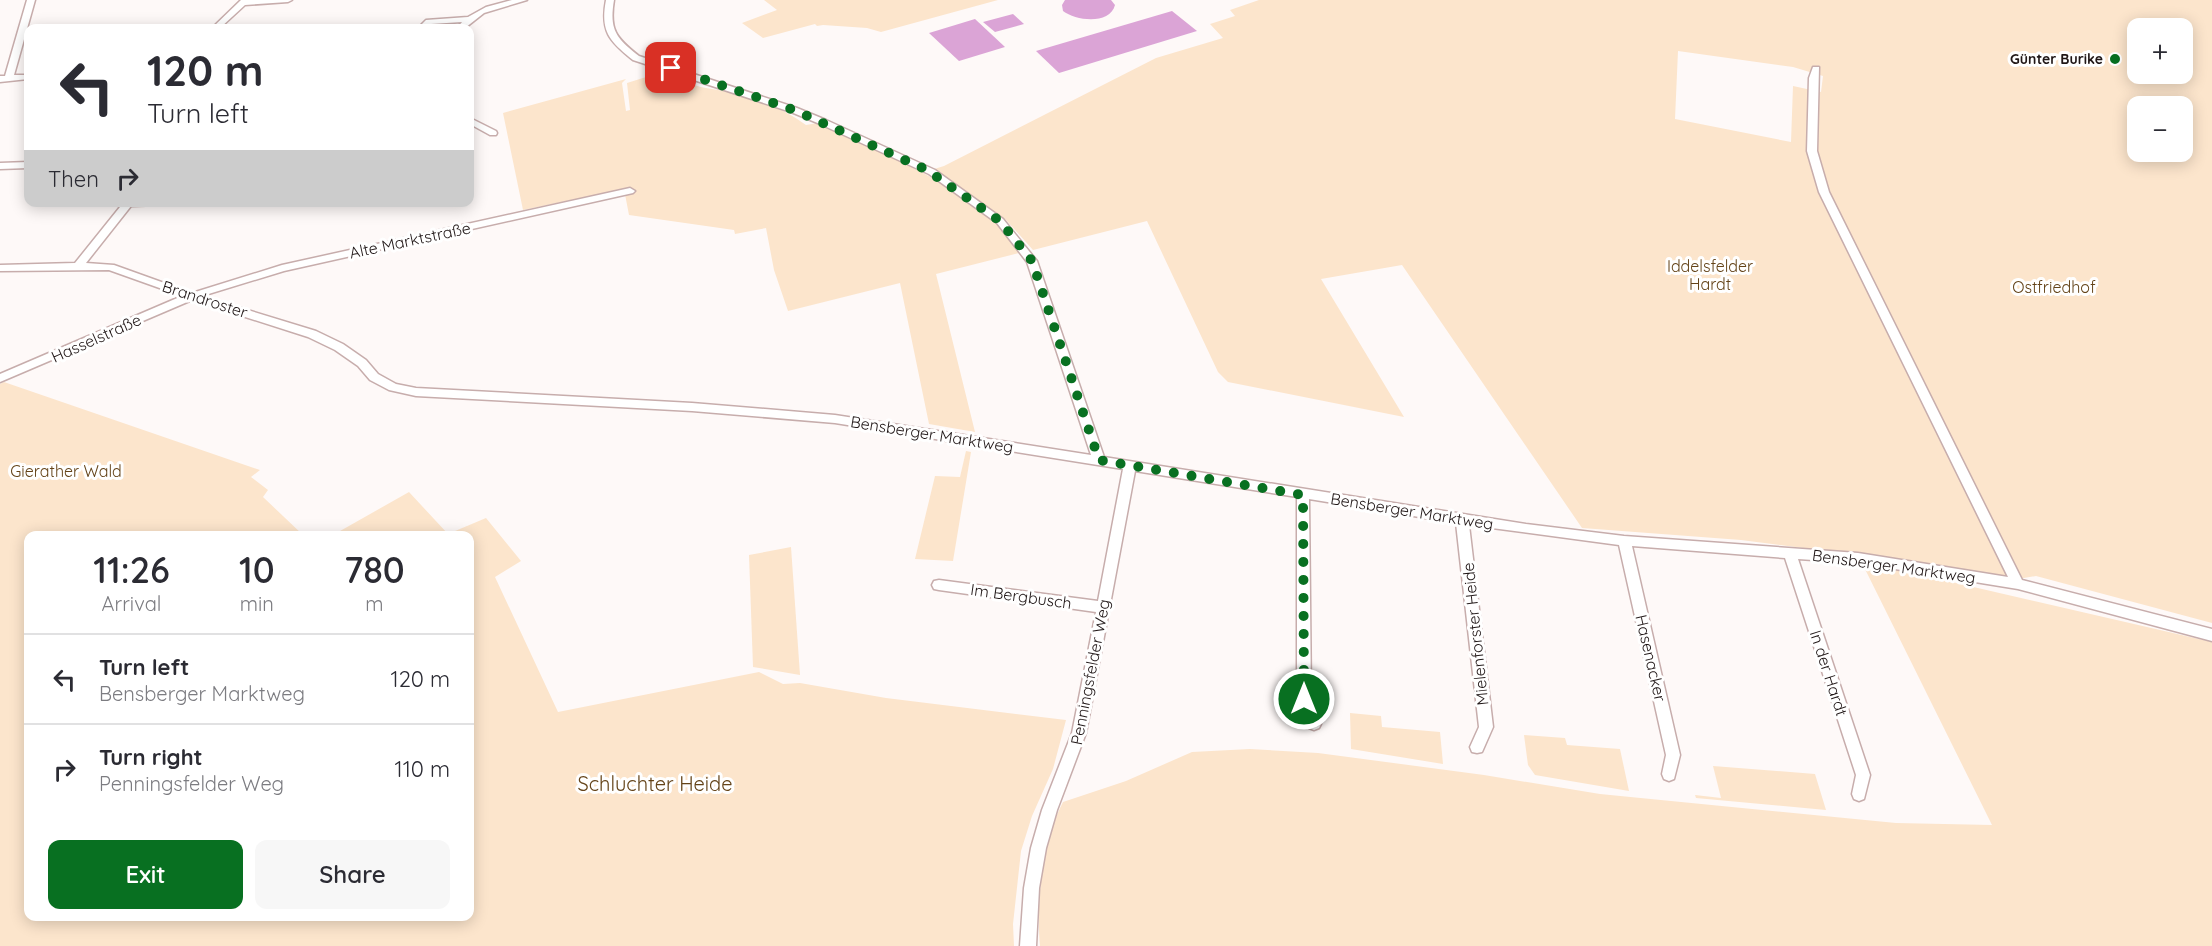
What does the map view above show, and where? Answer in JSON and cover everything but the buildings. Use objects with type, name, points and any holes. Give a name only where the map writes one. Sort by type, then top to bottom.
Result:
[{"type":"street","points":[[24,77],[5,79],[31,0]]},
{"type":"street","points":[[220,24],[244,1],[288,0]]},
{"type":"street","points":[[465,24],[469,19],[492,7],[523,0]]},
{"type":"street","points":[[610,0],[608,29],[615,42],[636,58],[794,110],[932,172],[1000,221],[1032,261],[1099,460]]},
{"type":"street","points":[[427,24],[432,11]]},
{"type":"street","points":[[429,22],[469,19]]},
{"type":"street","points":[[1816,69],[1813,78],[1812,151],[1824,192],[2018,585]]},
{"type":"street","points":[[474,123],[493,133]]},
{"type":"street","points":[[0,166],[24,165]]},
{"type":"street","name":"Alte Marktstraße","points":[[192,296],[282,268],[630,191]]},
{"type":"street","points":[[78,266],[125,207]]},
{"type":"street","name":"Brandroster","points":[[0,268],[110,267],[312,334],[339,347],[362,363],[374,376],[393,387]]},
{"type":"street","name":"Hasselstraße","points":[[0,378],[192,296]]},
{"type":"street","name":"Bensberger Marktweg","points":[[393,387],[416,392],[769,412],[1099,460],[1303,495],[1462,519],[1624,541],[1858,558],[2018,585],[2212,635]]},
{"type":"street","name":"Penningsfelder Weg","points":[[1028,946],[1034,864],[1056,793],[1073,755],[1079,733],[1130,466]]},
{"type":"street","points":[[1303,495],[1304,699],[1314,724]]},
{"type":"street","name":"Mielenforster Heide","points":[[1462,519],[1486,727],[1477,747]]},
{"type":"street","name":"Hasenacker","points":[[1624,541],[1673,755],[1668,774]]},
{"type":"street","name":"In der Hardt","points":[[1789,552],[1863,775],[1859,794]]},
{"type":"street","name":"Im Bergbusch","points":[[939,585],[1102,607]]},
{"type":"green space","points":[[764,0],[998,0],[881,32],[867,28],[817,26],[815,24],[763,38],[742,23],[777,10]]},
{"type":"green space","points":[[1259,0],[2212,0],[2212,623],[2036,576],[2012,580],[1858,555],[1741,540],[1582,528],[1402,265],[1321,279],[1404,417],[1228,382],[1218,372],[1147,221],[1033,250],[1006,220],[937,171],[931,170],[944,166],[1156,58],[1223,38],[1210,24],[1235,16],[1230,10]],"holes":[[[1678,51],[1793,67],[1823,76],[1821,92],[1793,86],[1791,142],[1675,119]]]},
{"type":"green space","points":[[662,72],[701,87],[758,100],[806,125],[818,123],[901,162],[955,191],[1002,229],[1023,252],[936,274],[975,432],[929,424],[900,283],[788,311],[774,270],[766,228],[735,234],[734,230],[629,215],[624,189],[523,210],[503,113],[626,79],[622,83],[626,111],[630,110],[627,83]]},
{"type":"green space","points":[[4,382],[260,470],[251,477],[268,490],[263,497],[299,531],[24,531],[24,921],[474,921],[474,531],[455,531],[486,518],[521,561],[495,577],[558,712],[759,672],[783,684],[800,683],[886,698],[1066,720],[1053,769],[1032,816],[1021,851],[1013,924],[1014,946],[0,946],[0,384]]},
{"type":"green space","points":[[966,451],[971,452],[953,561],[915,559],[935,476],[960,477]]},
{"type":"green space","points":[[409,492],[445,531],[340,531]]},
{"type":"green space","points":[[791,547],[800,675],[753,667],[749,555]]},
{"type":"green space","points":[[1861,561],[2212,642],[2212,946],[1040,946],[1039,911],[1042,872],[1050,835],[1063,802],[1126,781],[1192,752],[1250,749],[1318,753],[1484,775],[1600,794],[1896,823],[1992,825]]},
{"type":"green space","points":[[1350,713],[1381,716],[1382,727],[1440,732],[1443,764],[1351,749]]},
{"type":"green space","points":[[1524,735],[1565,738],[1567,745],[1620,749],[1629,791],[1535,775],[1528,765]]},
{"type":"green space","points":[[1713,766],[1815,774],[1826,810],[1696,798],[1695,795],[1721,798]]},
{"type":"shaded area","points":[[1065,0],[1111,0],[1115,5],[1107,16],[1084,19],[1063,11],[1062,5]]},
{"type":"shaded area","points":[[1172,11],[1197,31],[1059,73],[1036,51]]},
{"type":"shaded area","points":[[1013,14],[1024,24],[995,32],[983,22]]},
{"type":"shaded area","points":[[975,19],[1005,47],[959,61],[929,33]]},
{"type":"place","name":"Günter Burike","points":[[2115,59]]},
{"type":"route","points":[[671,68],[794,110],[932,172],[1000,221],[1032,261],[1099,460],[1303,495],[1304,699]]},
{"type":"park label","name":"Iddelsfelder Hardt","points":[[1710,275]]},
{"type":"park label","name":"Ostfriedhof","points":[[2054,287]]},
{"type":"park label","name":"Gierather Wald","points":[[66,471]]},
{"type":"park label","name":"Schluchter Heide","points":[[655,784]]}]
